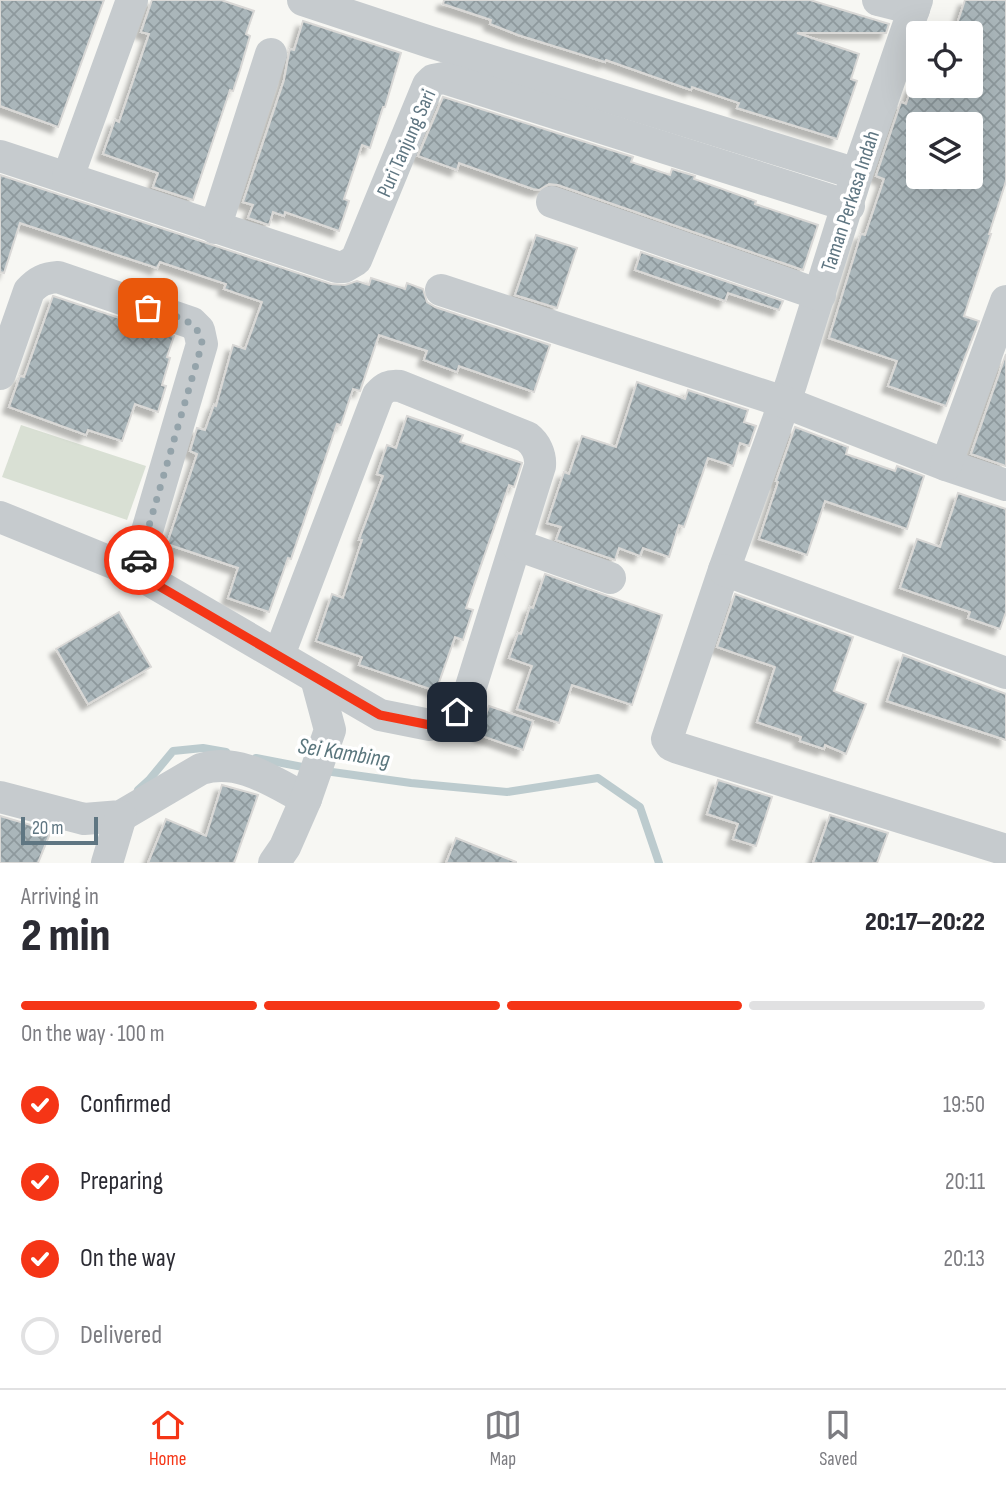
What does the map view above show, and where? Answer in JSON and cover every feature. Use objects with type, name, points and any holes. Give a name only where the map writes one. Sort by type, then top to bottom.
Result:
[{"type":"street","points":[[68,177],[132,0]]},
{"type":"street","points":[[303,0],[857,174]]},
{"type":"street","points":[[878,0],[916,5]]},
{"type":"street","name":"Taman Perkasa Indah","points":[[916,5],[857,174],[849,206],[784,402],[667,735],[668,743],[678,748],[1006,850]]},
{"type":"street","points":[[215,228],[271,54]]},
{"type":"street","name":"Puri Tanjung Sari","points":[[0,156],[337,267],[356,260],[428,85],[433,80],[444,78],[849,206]]},
{"type":"street","points":[[552,202],[820,295]]},
{"type":"street","points":[[0,374],[29,291],[50,277],[58,277],[192,323],[199,330],[202,344],[135,572]]},
{"type":"street","points":[[441,290],[784,402],[946,465],[1006,485]]},
{"type":"street","points":[[946,465],[1006,301]]},
{"type":"street","points":[[0,517],[135,572],[380,715],[430,725],[447,720],[457,712],[469,693],[540,466],[539,454],[533,442],[527,437],[400,386],[390,385],[377,395],[279,654]]},
{"type":"street","points":[[517,545],[610,578]]},
{"type":"street","points":[[724,570],[1006,673]]},
{"type":"street","points":[[282,858],[327,738],[316,678]]},
{"type":"street","points":[[327,738],[380,715]]},
{"type":"street","points":[[0,797],[84,818],[121,816],[214,764],[240,767],[309,790]]},
{"type":"street","points":[[107,863],[121,816]]},
{"type":"shaded area","points":[[21,425],[146,466],[127,520],[2,477]]},
{"type":"building","points":[[0,0],[104,0],[58,127],[0,106]]},
{"type":"building","points":[[152,0],[221,0],[254,11],[246,34],[250,36],[240,70],[233,91],[230,90],[193,200],[153,187],[158,173],[103,154],[115,120],[119,122],[149,34],[141,32]]},
{"type":"building","points":[[444,0],[810,0],[889,24],[886,33],[797,33],[859,54],[851,79],[857,81],[837,139],[737,108],[739,103],[692,87],[691,90],[606,60],[605,62],[518,35],[490,24],[491,20],[443,4]]},
{"type":"building","points":[[965,0],[1006,0],[1006,181],[964,316],[979,321],[946,406],[888,386],[897,361],[829,338],[861,234],[865,235],[884,179],[876,176],[901,102],[906,104],[908,98],[983,98],[983,21],[958,21]]},
{"type":"building","points":[[303,21],[401,53],[370,148],[362,145],[344,199],[349,201],[339,231],[285,212],[284,216],[273,212],[269,225],[248,218],[253,205],[243,202],[284,80],[290,49],[294,50]]},
{"type":"building","points":[[443,97],[633,157],[631,162],[670,175],[672,169],[695,176],[694,179],[756,201],[755,204],[818,225],[803,270],[558,185],[549,184],[539,190],[533,189],[459,163],[457,170],[418,156]]},
{"type":"building","points":[[0,175],[331,284],[345,285],[357,281],[369,285],[371,278],[405,289],[407,283],[423,289],[427,302],[435,307],[550,345],[534,392],[459,366],[457,372],[424,360],[427,351],[379,335],[360,391],[353,389],[341,425],[337,424],[291,559],[288,558],[269,612],[228,598],[238,568],[167,544],[197,454],[190,451],[197,428],[205,430],[214,405],[216,406],[233,345],[245,349],[262,302],[224,289],[226,284],[160,262],[157,268],[20,223],[4,273],[0,272]]},
{"type":"building","points":[[536,235],[577,248],[557,308],[515,295]]},
{"type":"building","points":[[641,252],[783,301],[779,310],[728,293],[725,301],[635,270]]},
{"type":"building","points":[[53,296],[174,336],[167,357],[170,358],[162,385],[166,386],[158,412],[135,404],[122,441],[88,430],[86,435],[9,407],[20,376],[24,377]]},
{"type":"building","points":[[1006,354],[1006,466],[971,454]]},
{"type":"building","points":[[637,382],[685,399],[688,390],[748,410],[744,422],[756,426],[749,446],[740,443],[733,466],[708,458],[684,527],[679,525],[669,557],[643,548],[640,556],[619,548],[615,560],[556,540],[561,527],[547,523],[564,472],[569,474],[582,436],[616,447]]},
{"type":"building","points":[[407,416],[463,435],[460,442],[522,463],[514,487],[509,485],[466,608],[473,610],[463,640],[455,637],[436,691],[359,665],[362,657],[316,641],[332,594],[343,598],[362,540],[359,540],[383,476],[377,474],[387,445],[396,448]]},
{"type":"building","points":[[795,427],[848,447],[846,454],[895,471],[897,466],[924,476],[907,529],[825,501],[807,555],[759,539]]},
{"type":"building","points":[[958,493],[1006,509],[1006,612],[1000,629],[968,618],[970,612],[900,588],[917,539],[940,547]]},
{"type":"building","points":[[545,574],[662,615],[632,705],[572,685],[559,723],[517,709],[532,666],[509,658],[530,607],[533,608]]},
{"type":"building","points":[[735,594],[853,637],[834,691],[866,704],[846,754],[825,745],[824,749],[800,741],[801,737],[757,722],[775,667],[717,647]]},
{"type":"building","points":[[119,612],[151,667],[88,704],[56,649]]},
{"type":"building","points":[[903,655],[1006,694],[1006,740],[887,701]]},
{"type":"building","points":[[489,706],[533,721],[523,750],[479,735]]},
{"type":"building","points":[[718,780],[772,797],[756,846],[733,839],[738,824],[707,814]]},
{"type":"building","points":[[222,785],[258,795],[234,863],[148,863],[166,819],[206,836]]},
{"type":"building","points":[[830,815],[888,833],[877,863],[813,863]]},
{"type":"building","points":[[0,816],[51,831],[38,863],[0,863]]},
{"type":"building","points":[[456,838],[516,862],[516,863],[446,863]]},
{"type":"waterway","name":"Sei Kambing","points":[[138,790],[173,751],[203,748],[226,752]]},
{"type":"waterway","name":"Sei Kambing","points":[[256,758],[308,768]]},
{"type":"waterway","name":"Sei Kambing","points":[[325,771],[507,792],[598,778],[640,807],[659,863]]},
{"type":"way so far","points":[[139,560],[202,344],[199,330],[192,323],[148,308]]},
{"type":"route","points":[[139,560],[135,572],[380,715],[430,725],[447,720],[457,712]]}]
